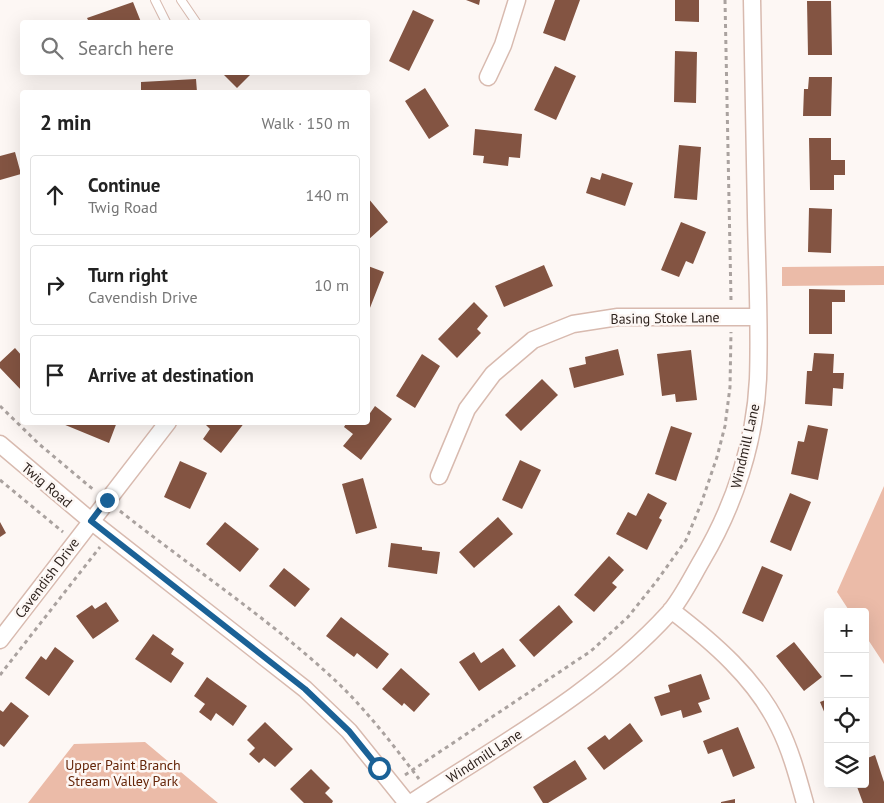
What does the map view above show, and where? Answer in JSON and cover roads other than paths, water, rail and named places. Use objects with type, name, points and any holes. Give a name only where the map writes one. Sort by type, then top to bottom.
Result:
[{"type":"street","points":[[488,77],[502,45],[517,0]]},
{"type":"street","name":"Windmill Lane","points":[[411,803],[578,694],[612,668],[642,641],[671,610],[718,533],[738,486],[751,434],[758,381],[752,0]]},
{"type":"street","name":"Basing Stoke Lane","points":[[439,476],[467,409],[493,374],[533,340],[573,324],[618,317],[758,317]]},
{"type":"street","name":"Cavendish Drive","points":[[0,640],[166,425]]},
{"type":"street","name":"Twig Road","points":[[0,444],[109,536],[305,689],[349,731],[407,803]]},
{"type":"street","points":[[671,610],[709,639],[758,692],[779,727],[796,772],[804,803]]},
{"type":"lane","points":[[154,0],[165,20]]},
{"type":"lane","points":[[180,0],[195,20]]},
{"type":"park label","name":"Upper Paint Branch Stream Valley Park","points":[[123,774]]}]
